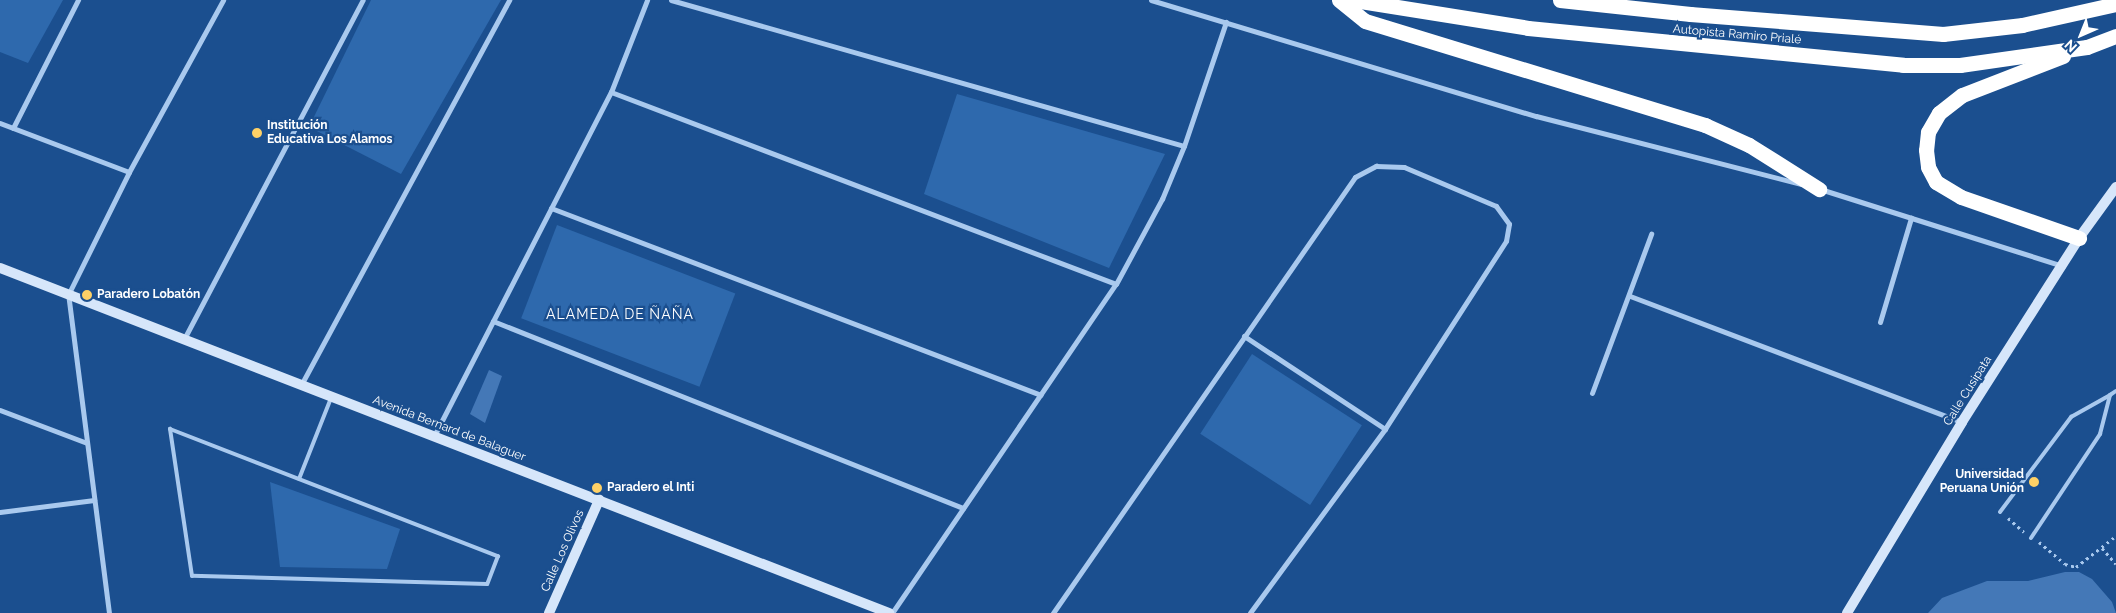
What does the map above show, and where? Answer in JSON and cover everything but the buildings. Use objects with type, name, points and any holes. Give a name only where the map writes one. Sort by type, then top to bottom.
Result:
[{"type":"highway","points":[[1339,0],[1365,21],[1705,125],[1749,145],[1819,189]]},
{"type":"highway","name":"Autopista Ramiro Prialé","points":[[1354,0],[1528,28],[1903,65],[1960,65],[2086,47],[2116,36]]},
{"type":"highway","name":"Autopista Ramiro Prialé","points":[[1560,0],[1690,14],[1943,34],[2022,26],[2116,4]]},
{"type":"highway","points":[[2079,238],[1961,197],[1936,182],[1928,167],[1926,150],[1928,132],[1938,113],[1962,95],[2086,47]]},
{"type":"street","points":[[13,128],[78,0]]},
{"type":"street","points":[[109,613],[68,295],[130,172],[223,0]]},
{"type":"street","points":[[183,339],[364,0]]},
{"type":"street","points":[[300,386],[509,0]]},
{"type":"street","points":[[434,436],[611,92],[647,0]]},
{"type":"street","points":[[671,0],[1184,146]]},
{"type":"street","points":[[1151,0],[1536,116],[1819,189],[2063,266]]},
{"type":"street","points":[[891,613],[1116,284],[1162,199],[1184,146],[1226,22]]},
{"type":"street","points":[[611,92],[1116,284]]},
{"type":"street","points":[[0,123],[130,172]]},
{"type":"street","points":[[1053,613],[1356,177],[1376,166],[1404,167],[1496,206],[1509,224],[1506,241],[1385,429],[1250,613]]},
{"type":"street","name":"Calle Cusipata","points":[[1847,613],[1962,422],[2063,266],[2079,238],[2110,200],[2116,187]]},
{"type":"street","points":[[552,208],[1041,395]]},
{"type":"street","points":[[1880,322],[1911,218]]},
{"type":"street","points":[[1592,393],[1630,296],[1651,234]]},
{"type":"street","name":"Avenida Bernard de Balaguer","points":[[0,268],[300,386],[891,613]]},
{"type":"street","points":[[1630,296],[1962,422]]},
{"type":"street","points":[[493,320],[963,508]]},
{"type":"street","points":[[1244,336],[1385,429]]},
{"type":"street","points":[[0,410],[87,443]]},
{"type":"street","points":[[0,512],[94,500]]},
{"type":"street","name":"Calle Los Olivos","points":[[549,613],[599,500]]},
{"type":"lane","points":[[2000,512],[2072,418],[2116,391]]},
{"type":"lane","points":[[2031,538],[2100,434],[2110,395]]},
{"type":"lane","points":[[299,479],[331,398]]},
{"type":"lane","points":[[170,429],[299,479],[498,556],[487,584],[192,576],[170,429]]},
{"type":"path","points":[[2000,512],[2065,564],[2076,567],[2116,536]]},
{"type":"path","points":[[2102,548],[2116,564]]},
{"type":"shaded area","points":[[0,0],[63,0],[28,63],[0,52]]},
{"type":"shaded area","points":[[371,0],[501,0],[401,174],[309,127]]},
{"type":"shaded area","points":[[957,94],[1165,154],[1109,268],[924,194]]},
{"type":"shaded area","points":[[557,225],[735,293],[699,387],[521,318]]},
{"type":"shaded area","points":[[1252,354],[1362,425],[1310,505],[1200,434]]},
{"type":"shaded area","points":[[270,482],[400,529],[387,569],[280,567]]},
{"type":"place","name":"Institución Educativa Los Alamos","points":[[257,133]]},
{"type":"place","name":"Paradero Lobatón","points":[[87,295]]},
{"type":"place","name":"Universidad Peruana Unión","points":[[2034,482]]},
{"type":"place","name":"Paradero el Inti","points":[[597,488]]},
{"type":"district","name":"ALAMEDA DE ÑAÑA","points":[[620,314]]}]
